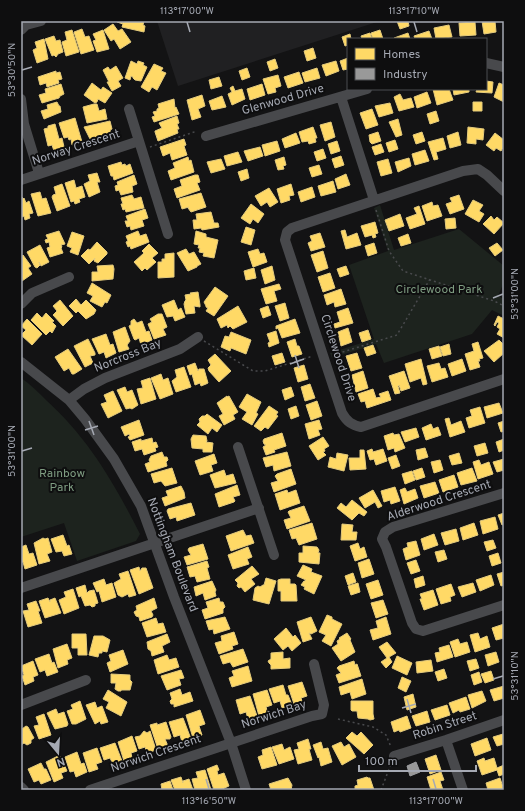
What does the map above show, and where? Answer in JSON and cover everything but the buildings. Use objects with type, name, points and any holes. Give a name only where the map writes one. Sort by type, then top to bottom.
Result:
[{"type":"street","points":[[21,30],[26,25],[41,21]]},
{"type":"street","points":[[487,63],[504,67]]},
{"type":"street","name":"Glenwood Drive","points":[[202,133],[364,90]]},
{"type":"street","points":[[341,97],[374,203]]},
{"type":"street","points":[[21,99],[24,124],[40,173]]},
{"type":"street","name":"Norway Crescent","points":[[129,109],[168,234]]},
{"type":"street","name":"Norway Crescent","points":[[21,180],[139,141]]},
{"type":"street","name":"Circlewood Drive","points":[[504,191],[487,175],[478,169],[463,171],[374,203],[292,228],[287,232],[285,240],[342,413],[346,421],[354,426],[362,427],[504,379]]},
{"type":"street","points":[[21,304],[32,293],[69,277]]},
{"type":"street","name":"Norcross Bay","points":[[69,400],[84,389],[105,378],[180,349],[198,337]]},
{"type":"street","name":"Nottingham Boulevard","points":[[21,362],[69,400],[100,438],[141,506],[174,597],[231,743],[246,790]]},
{"type":"street","points":[[238,447],[274,555]]},
{"type":"street","name":"Alderwood Crescent","points":[[504,493],[393,527],[385,532],[382,539],[412,623],[416,629],[423,631],[504,605]]},
{"type":"street","points":[[21,588],[259,508]]},
{"type":"street","name":"Norwich Bay","points":[[231,743],[322,714],[324,705],[314,664]]},
{"type":"street","points":[[21,705],[86,680]]},
{"type":"street","name":"Robin Street","points":[[394,756],[504,720]]},
{"type":"street","points":[[446,740],[463,790]]},
{"type":"street","name":"Norwich Crescent","points":[[90,790],[231,743]]},
{"type":"street","points":[[21,787],[24,790]]},
{"type":"path","points":[[148,147],[202,133]]},
{"type":"path","points":[[374,203],[389,251],[403,271],[494,300],[504,306]]},
{"type":"path","points":[[330,356],[397,335],[430,280]]},
{"type":"path","points":[[198,337],[252,372],[265,371],[317,355]]},
{"type":"path","points":[[338,719],[373,727],[386,735],[394,756],[381,790]]},
{"type":"shaded area","points":[[157,21],[380,21],[178,86]]},
{"type":"green space","name":"Circlewood Park","points":[[380,205],[394,250],[459,229],[504,266],[504,282],[498,296],[504,299],[504,316],[492,310],[472,334],[384,363],[376,344],[332,358],[330,353],[374,339],[349,265],[388,251],[374,208]]},
{"type":"green space","name":"Rainbow Park","points":[[21,378],[34,388],[61,415],[88,446],[110,479],[140,534],[136,541],[77,561],[64,523],[21,537]]}]
